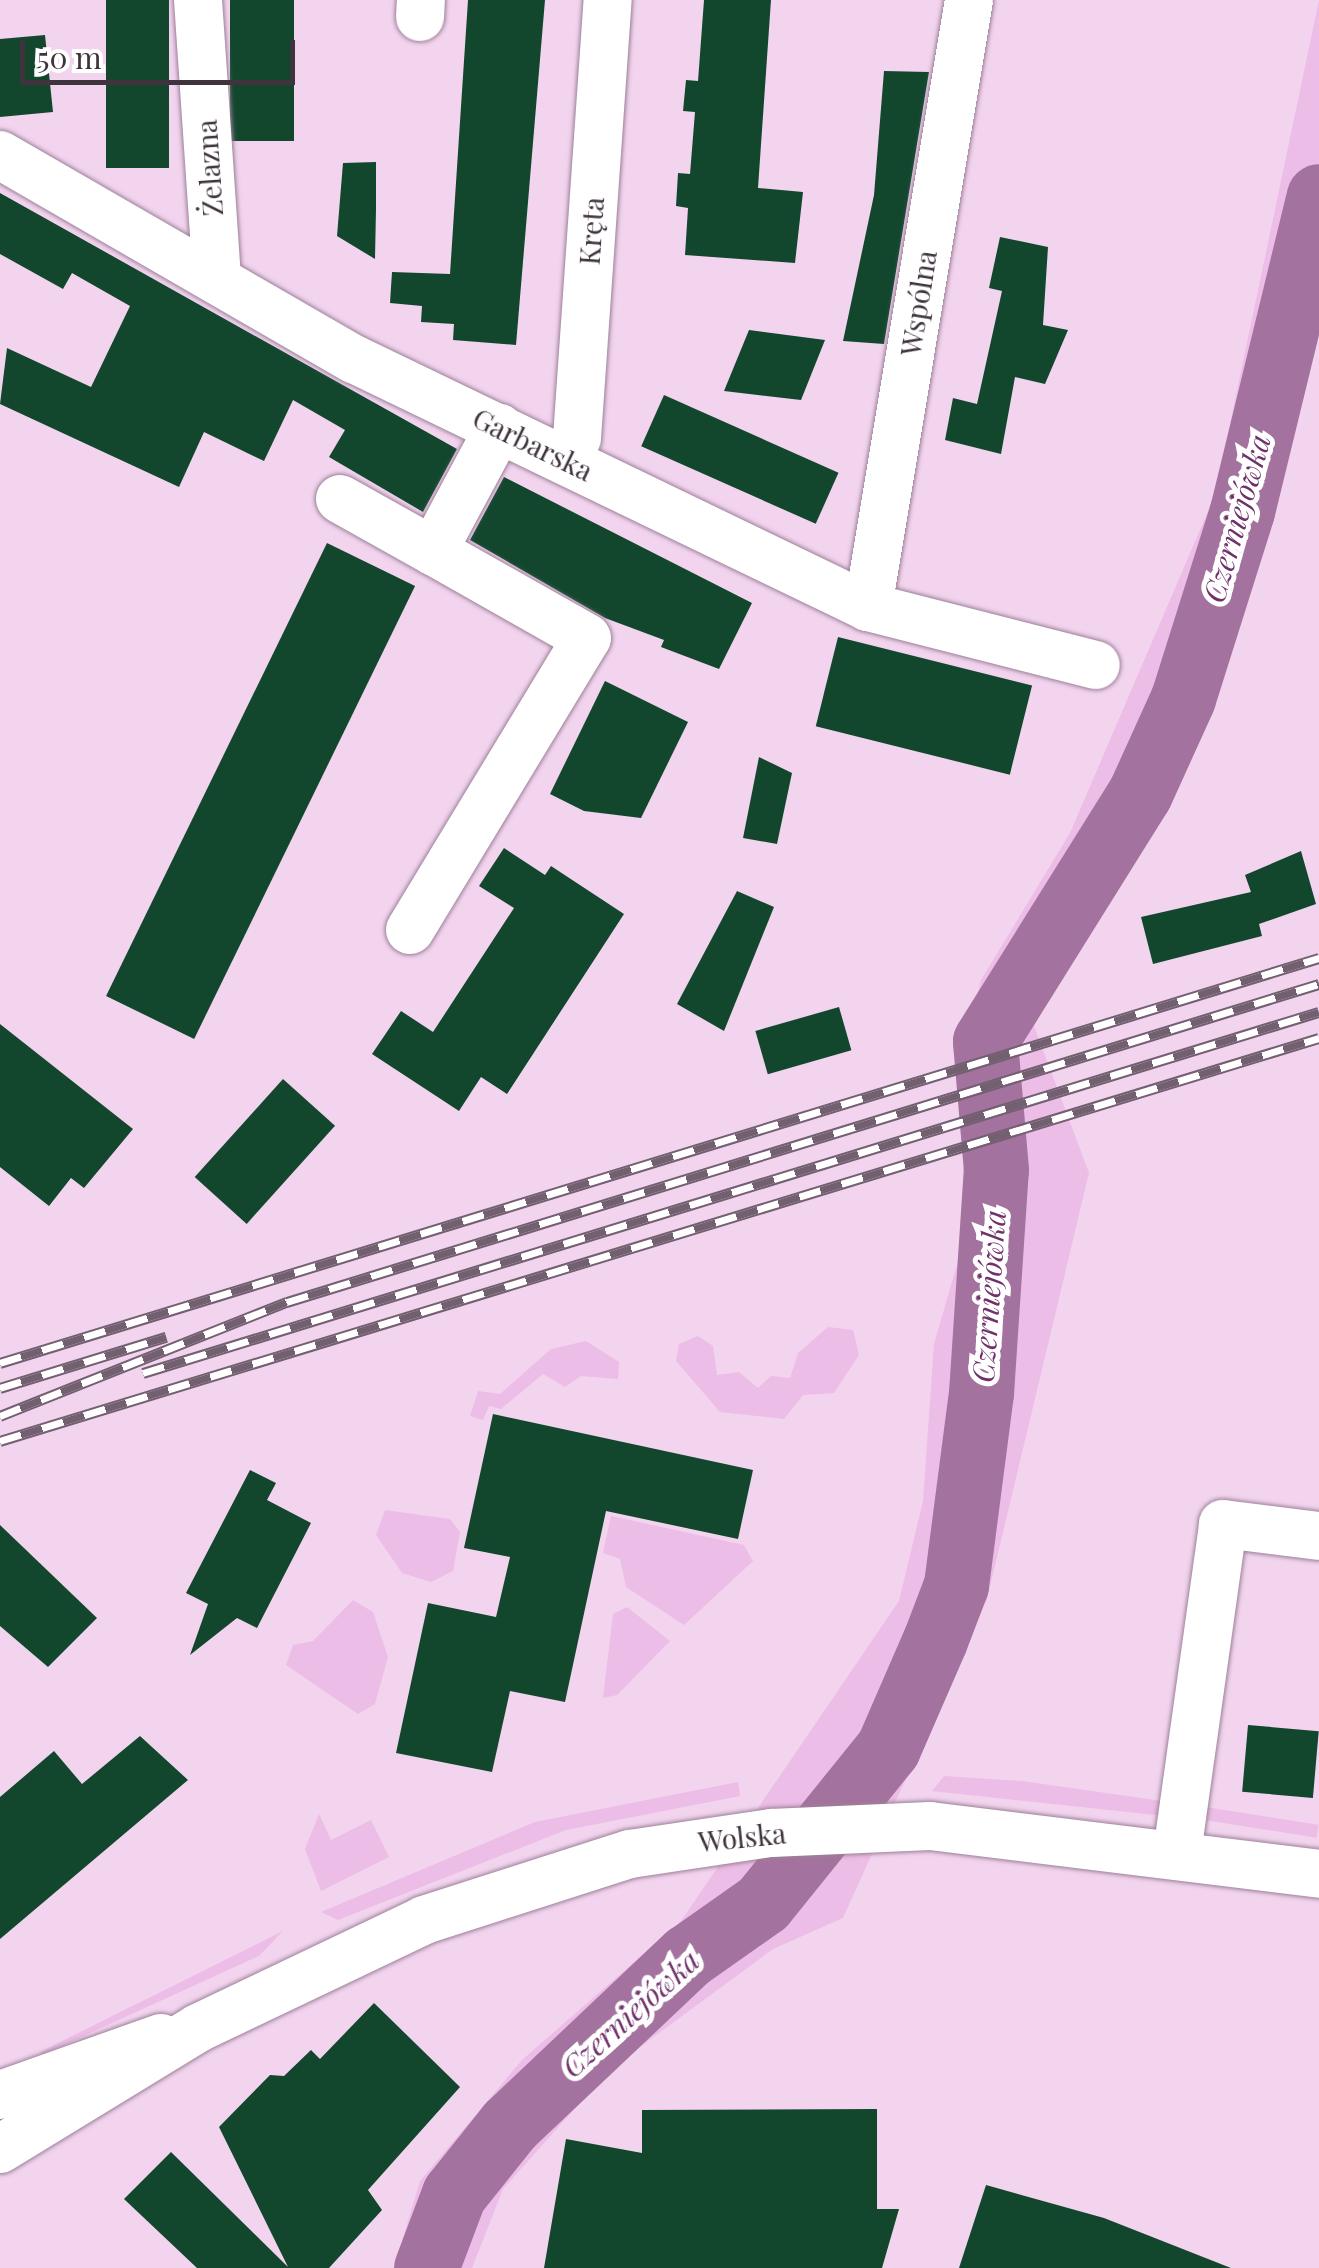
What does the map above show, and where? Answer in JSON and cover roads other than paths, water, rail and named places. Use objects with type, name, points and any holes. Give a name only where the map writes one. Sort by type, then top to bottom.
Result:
[{"type":"street","name":"Żelazna","points":[[198,0],[216,277]]},
{"type":"street","name":"Kręta","points":[[567,460],[577,438],[608,0]]},
{"type":"street","name":"Wspólna","points":[[868,607],[969,0]]},
{"type":"street","name":"Garbarska","points":[[0,155],[354,359],[868,607],[1096,664]]},
{"type":"street","points":[[433,550],[499,428]]},
{"type":"street","points":[[340,500],[586,638],[410,930]]},
{"type":"street","points":[[1177,1853],[1222,1524],[1319,1536]]},
{"type":"street","name":"Wolska","points":[[0,2094],[198,2028],[478,1899],[694,1842],[898,1826],[1177,1853],[1319,1874]]},
{"type":"street","name":"Wolska","points":[[0,2149],[198,2028]]},
{"type":"waterway","name":"Czerniejówka","points":[[426,2268],[454,2194],[509,2125],[688,1956],[763,1903],[888,1748],[935,1640],[956,1585],[981,1393],[996,1170],[985,1041],[1140,793],[1183,698],[1242,511],[1319,196]]},
{"type":"railway","points":[[0,1363],[1319,958]]},
{"type":"railway","points":[[0,1416],[287,1302],[1319,984]]},
{"type":"railway","points":[[143,1373],[1319,1012]]},
{"type":"railway","points":[[0,1441],[1319,1038]]},
{"type":"railway","points":[[0,1388],[166,1337]]}]
